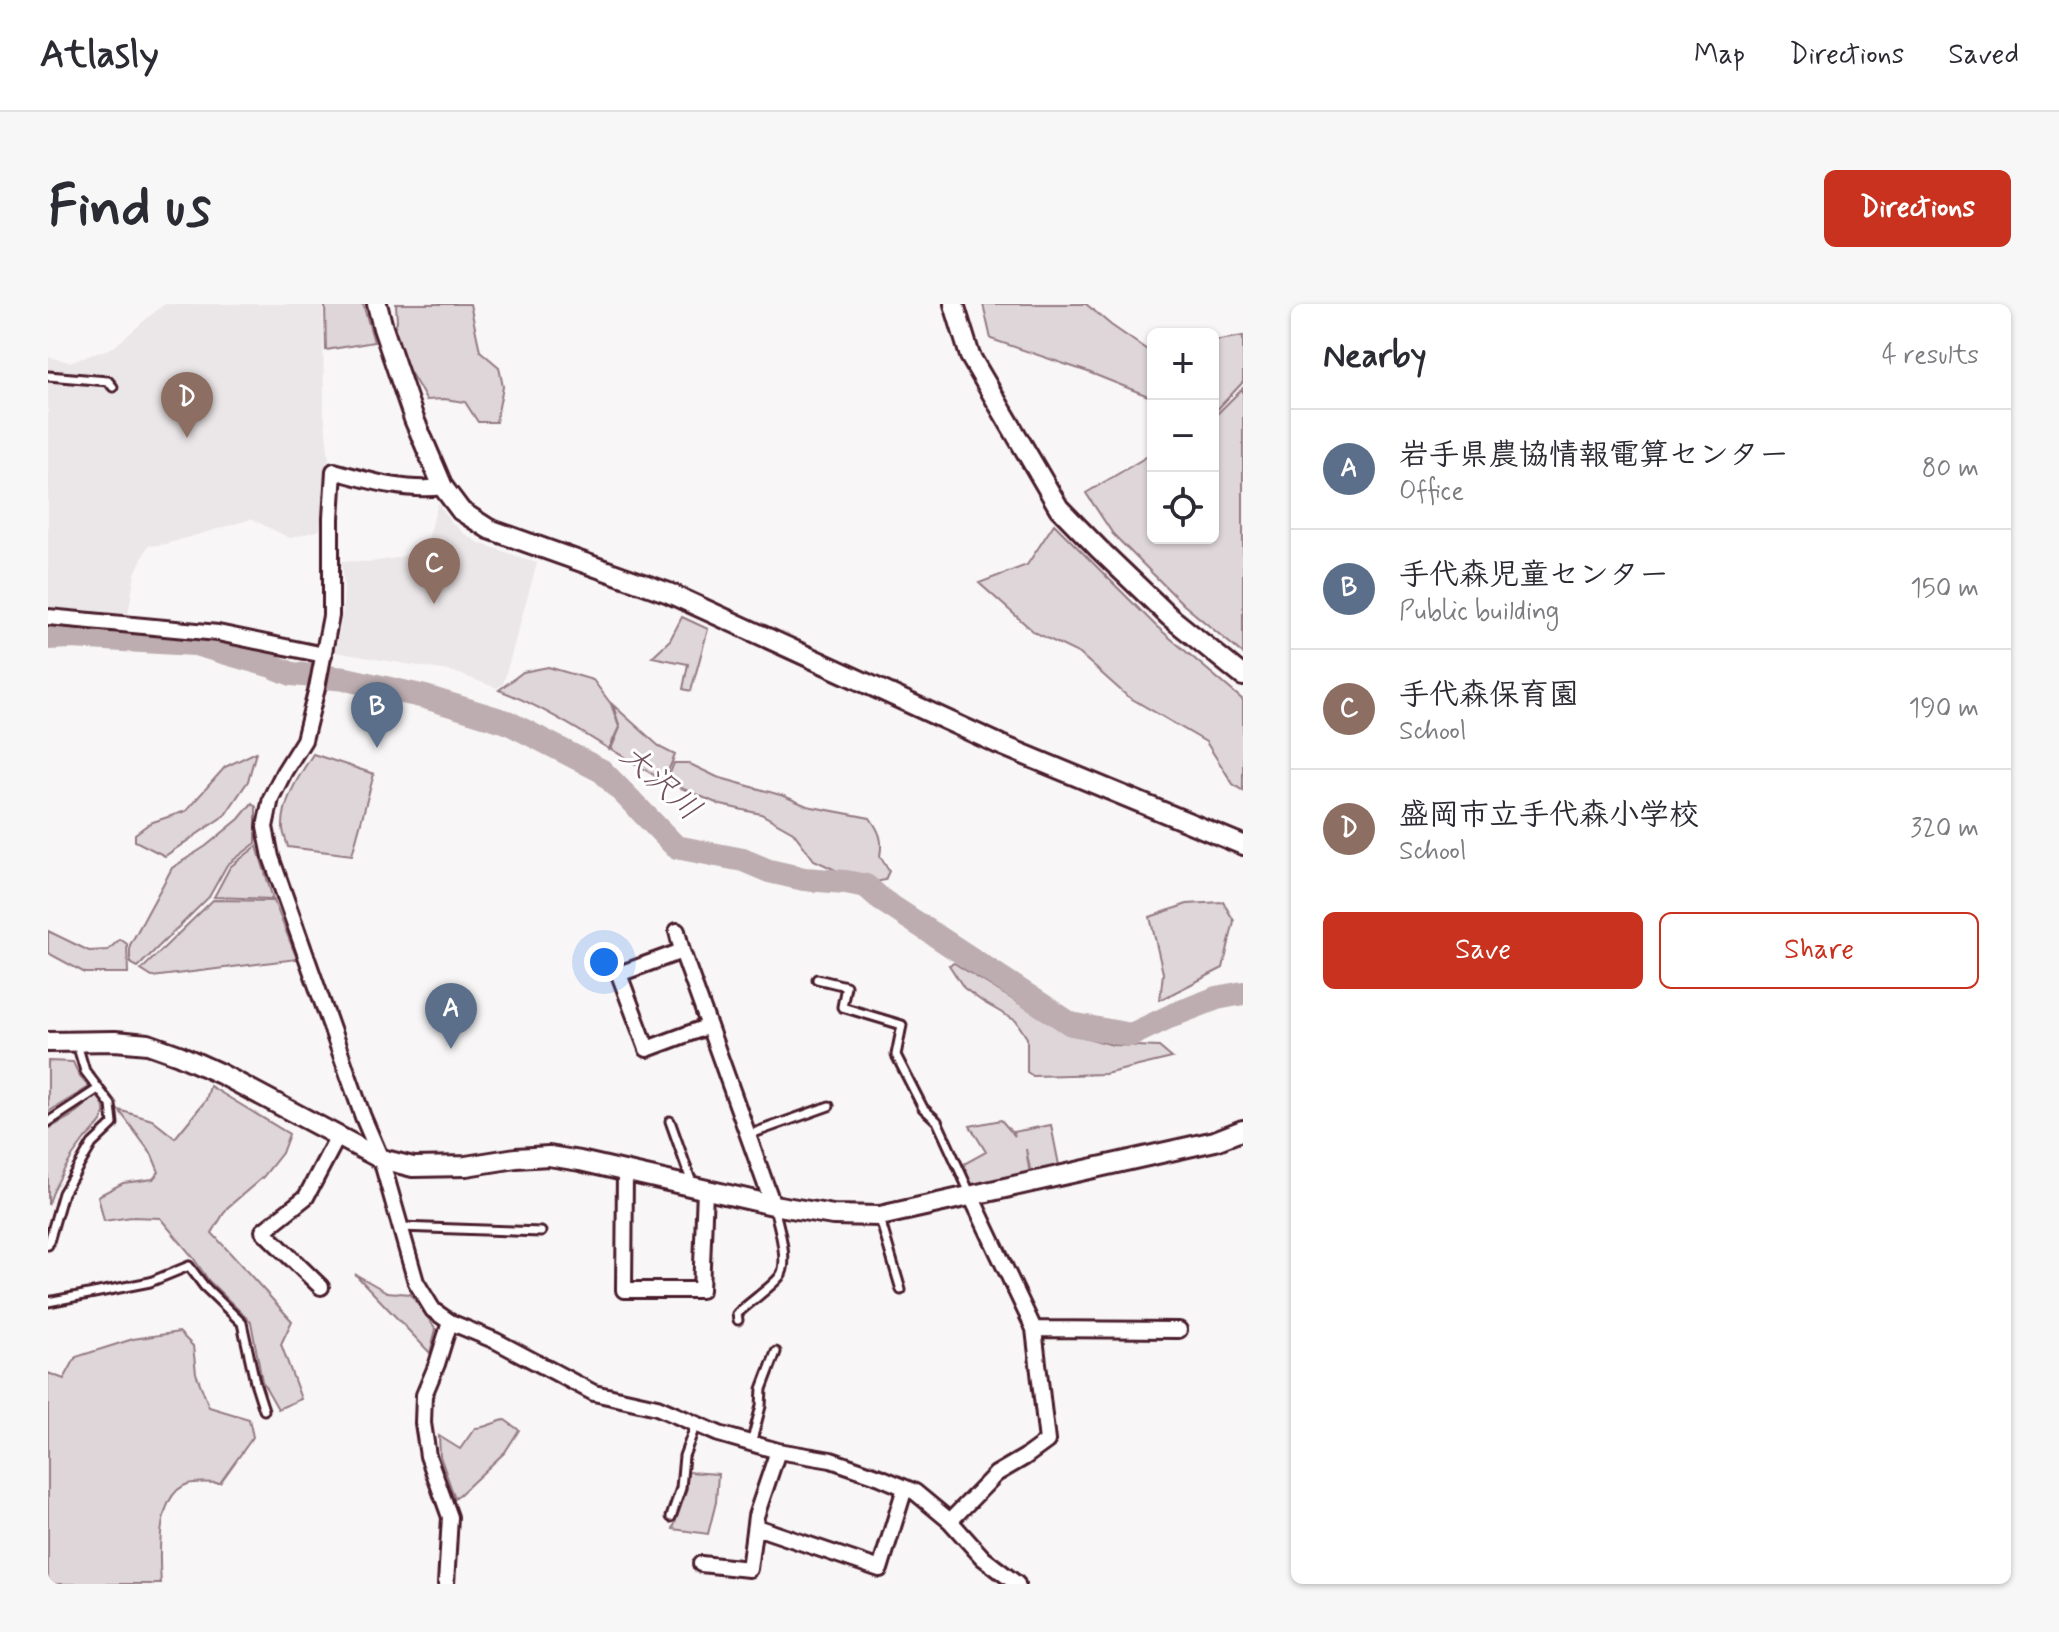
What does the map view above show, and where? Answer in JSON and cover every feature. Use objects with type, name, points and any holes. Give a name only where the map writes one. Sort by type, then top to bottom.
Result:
[{"type":"street","points":[[377,304],[414,419],[443,487],[461,511],[489,529],[669,593],[1001,745],[1243,845]]},
{"type":"street","points":[[954,304],[970,356],[1059,508],[1170,617],[1243,676]]},
{"type":"street","points":[[443,487],[419,489],[383,484],[334,471],[331,616],[323,658],[304,740],[271,798],[265,827],[271,857],[363,1117],[381,1159],[416,1282],[433,1310],[450,1322],[496,1341],[594,1393],[657,1407],[719,1434],[751,1444],[831,1460],[915,1492],[950,1521],[983,1558],[1017,1584]]},
{"type":"street","points":[[48,617],[218,633],[323,658]]},
{"type":"street","points":[[677,931],[773,1205]]},
{"type":"street","points":[[682,951],[619,974],[647,1049],[709,1026]]},
{"type":"street","points":[[48,1042],[148,1044],[221,1074],[381,1159],[413,1167],[466,1166],[549,1156],[773,1205],[833,1215],[880,1216],[1215,1141],[1243,1130]]},
{"type":"street","points":[[321,1287],[263,1231],[306,1197],[338,1136]]},
{"type":"street","points":[[625,1171],[624,1290],[701,1290],[699,1188]]},
{"type":"street","points":[[950,1521],[996,1474],[1047,1441],[1034,1329],[971,1196]]},
{"type":"street","points":[[446,1584],[450,1517],[428,1456],[423,1423],[424,1395],[450,1322]]},
{"type":"street","points":[[1034,1329],[1179,1330]]},
{"type":"street","points":[[701,1564],[749,1569],[756,1516],[778,1451]]},
{"type":"street","points":[[756,1527],[880,1569],[905,1488]]},
{"type":"lane","points":[[48,376],[108,381],[113,387]]},
{"type":"lane","points":[[817,979],[846,986],[842,1007],[902,1025],[896,1055],[923,1108],[937,1121],[971,1196]]},
{"type":"lane","points":[[48,1245],[63,1193],[92,1144],[113,1124],[111,1105],[85,1071],[77,1043]]},
{"type":"lane","points":[[48,1122],[98,1089]]},
{"type":"lane","points":[[748,1135],[829,1106]]},
{"type":"lane","points":[[670,1121],[699,1188]]},
{"type":"lane","points":[[738,1320],[737,1314],[781,1275],[784,1265],[773,1205]]},
{"type":"lane","points":[[880,1216],[901,1290]]},
{"type":"lane","points":[[400,1227],[541,1232]]},
{"type":"lane","points":[[48,1302],[150,1282],[189,1266],[204,1286],[242,1323],[264,1410]]},
{"type":"lane","points":[[751,1444],[762,1389],[776,1352]]},
{"type":"lane","points":[[671,1517],[681,1488],[684,1456],[696,1424]]},
{"type":"shaded area","points":[[164,304],[323,304],[324,413],[329,462],[320,530],[290,538],[251,519],[166,544],[148,546],[135,573],[128,614],[48,609],[48,357],[70,362],[114,347]]},
{"type":"shaded area","points":[[325,304],[363,304],[374,342],[326,350]]},
{"type":"shaded area","points":[[396,304],[470,304],[480,351],[499,367],[503,387],[496,422],[478,422],[465,402],[426,400],[391,336],[397,321]]},
{"type":"shaded area","points":[[983,304],[1086,304],[1147,350],[1147,396],[1088,372],[991,339]]},
{"type":"shaded area","points":[[1243,336],[1243,382],[1219,408],[1219,400],[1219,340]]},
{"type":"shaded area","points":[[1243,388],[1243,654],[1184,605],[1113,534],[1086,493],[1147,457],[1147,544],[1219,544],[1219,412]]},
{"type":"shaded area","points":[[438,503],[450,521],[479,543],[537,563],[503,684],[497,688],[454,672],[335,652],[342,619],[342,561],[372,562],[413,552],[425,544]]},
{"type":"shaded area","points":[[1054,524],[1156,626],[1243,700],[1243,791],[1233,784],[1206,742],[1127,696],[1080,654],[1034,632],[979,583],[1027,565]]},
{"type":"shaded area","points":[[682,617],[708,629],[691,691],[683,689],[688,664],[652,657],[670,640]]},
{"type":"shaded area","points":[[548,667],[593,680],[611,704],[619,727],[609,749],[542,709],[499,690],[523,672]]},
{"type":"shaded area","points":[[613,705],[661,748],[675,755],[668,771],[672,786],[611,749],[620,728]]},
{"type":"shaded area","points":[[256,752],[248,781],[225,815],[165,856],[135,841],[135,834],[150,823],[186,811],[225,767]]},
{"type":"shaded area","points":[[313,754],[374,774],[352,855],[288,847],[283,828],[285,808],[292,789]]},
{"type":"shaded area","points":[[674,763],[688,763],[717,777],[784,796],[807,806],[870,818],[880,836],[880,856],[889,871],[885,880],[876,882],[844,874],[814,860],[793,832],[761,814],[721,805],[674,785],[670,773]]},
{"type":"shaded area","points":[[252,803],[256,807],[256,843],[227,865],[209,897],[138,967],[130,963],[130,945],[172,868],[206,846],[239,819]]},
{"type":"shaded area","points":[[257,846],[273,899],[214,897],[230,867]]},
{"type":"shaded area","points":[[213,900],[274,901],[297,959],[152,977],[141,970]]},
{"type":"shaded area","points":[[1223,902],[1234,921],[1223,968],[1160,1000],[1163,973],[1150,917],[1187,904]]},
{"type":"shaded area","points":[[48,931],[89,951],[108,950],[120,939],[127,944],[128,973],[85,973],[48,953]]},
{"type":"shaded area","points":[[954,963],[1065,1032],[1113,1045],[1159,1047],[1172,1058],[1105,1074],[1033,1076],[1027,1072],[1027,1038],[1016,1021],[964,988],[949,965]]},
{"type":"shaded area","points":[[48,1061],[73,1062],[89,1087],[48,1112]]},
{"type":"shaded area","points":[[210,1086],[289,1134],[282,1153],[263,1177],[227,1208],[212,1233],[292,1321],[281,1344],[301,1399],[278,1409],[262,1381],[251,1322],[209,1281],[160,1218],[132,1217],[104,1221],[98,1196],[123,1183],[153,1179],[159,1172],[152,1155],[119,1110],[152,1120],[175,1138],[206,1100]]},
{"type":"shaded area","points":[[99,1097],[104,1108],[102,1120],[69,1162],[48,1205],[48,1129]]},
{"type":"shaded area","points":[[1001,1120],[1015,1136],[1013,1132],[1051,1125],[1059,1165],[1031,1174],[1026,1149],[1030,1175],[991,1185],[970,1184],[964,1164],[986,1152],[970,1126]]},
{"type":"shaded area","points":[[355,1274],[387,1292],[410,1294],[436,1329],[430,1353]]},
{"type":"shaded area","points":[[179,1332],[193,1346],[196,1373],[209,1407],[249,1419],[253,1437],[220,1483],[188,1484],[170,1500],[162,1528],[161,1584],[48,1584],[48,1373],[64,1379],[76,1357],[133,1339]]},
{"type":"shaded area","points":[[505,1420],[519,1430],[505,1452],[455,1499],[440,1456],[439,1436],[460,1449],[475,1428]]},
{"type":"shaded area","points":[[688,1472],[718,1474],[716,1502],[708,1534],[673,1529],[686,1492]]},
{"type":"waterway","name":"大沢川","points":[[48,638],[195,644],[292,674],[346,679],[425,697],[507,722],[602,771],[676,847],[743,860],[769,871],[804,879],[866,886],[883,901],[1071,1024],[1131,1035],[1217,998],[1243,993]]},
{"type":"place","name":"盛岡市立手代森小学校","points":[[187,438]]},
{"type":"place","name":"手代森保育園","points":[[434,604]]},
{"type":"place","name":"手代森児童センター","points":[[377,748]]},
{"type":"place","name":"岩手県農協情報電算センター","points":[[451,1049]]}]
